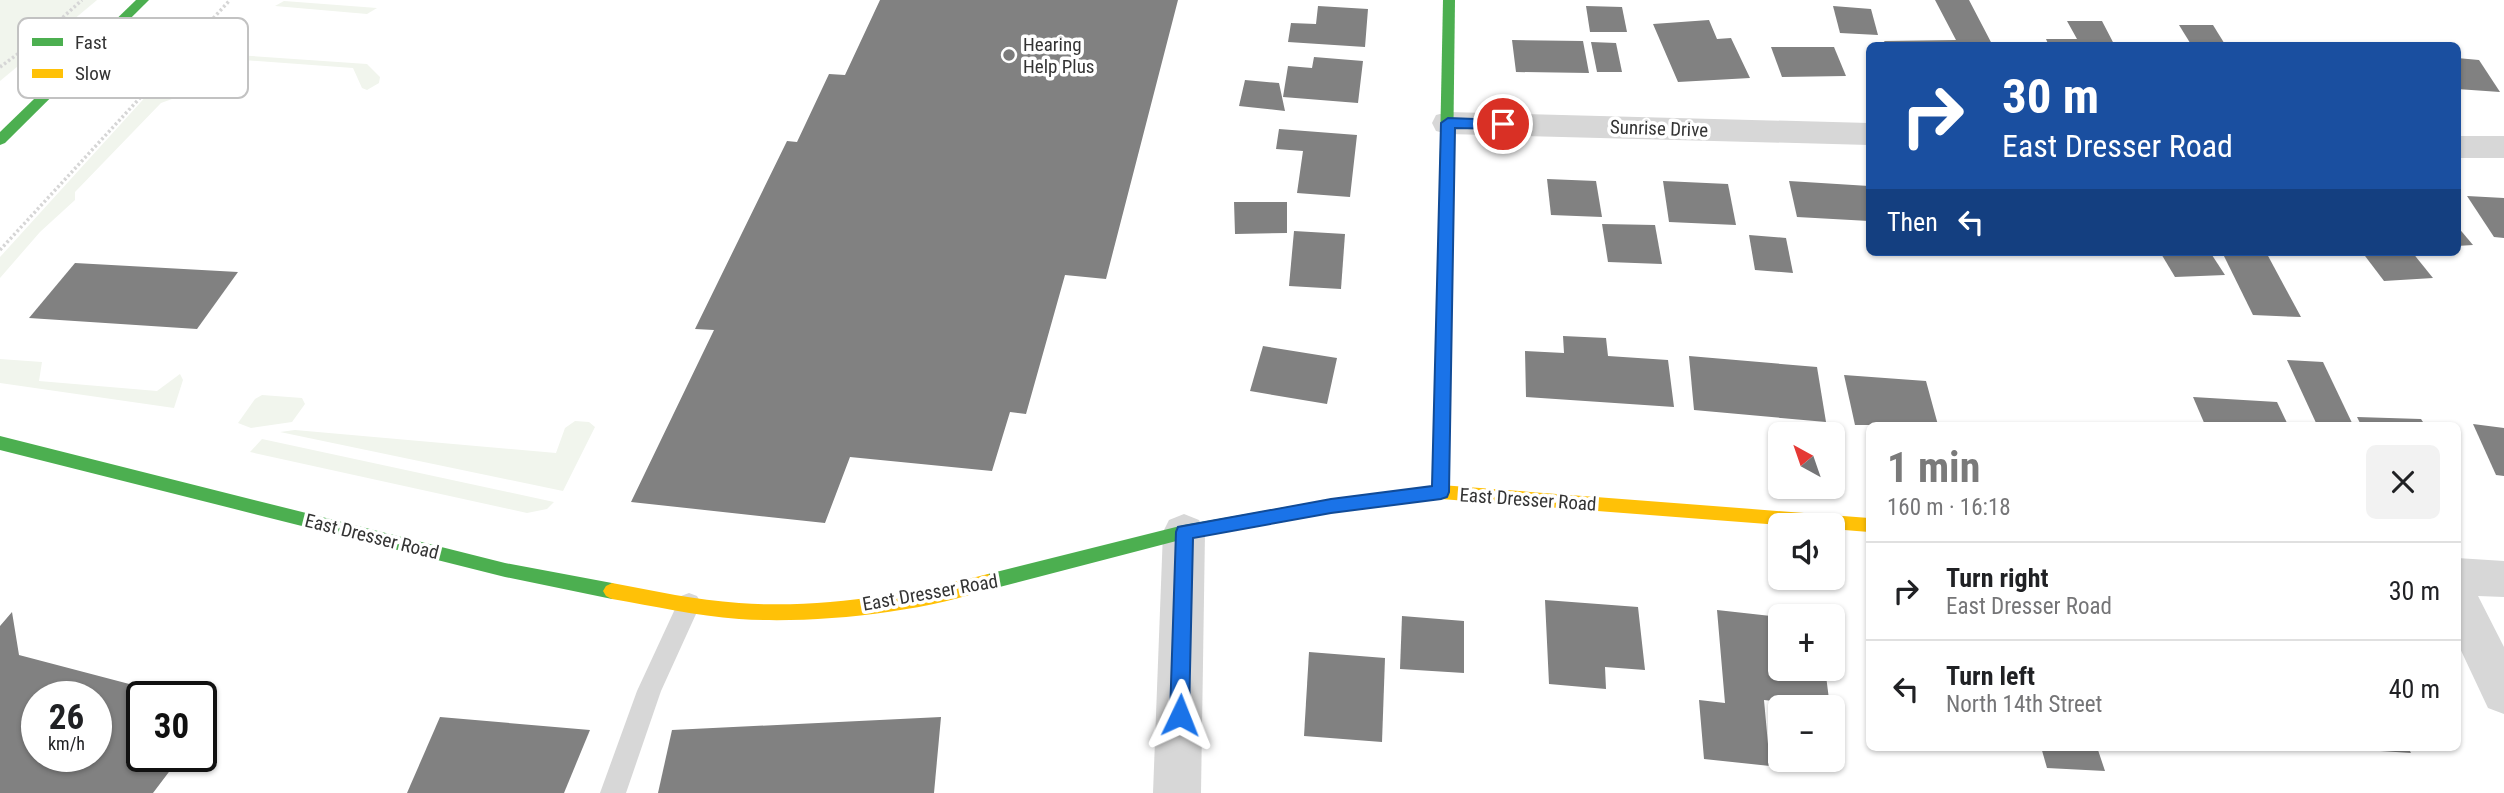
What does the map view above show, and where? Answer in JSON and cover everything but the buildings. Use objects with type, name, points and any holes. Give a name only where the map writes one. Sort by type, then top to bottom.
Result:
[{"type":"street","points":[[125,18],[143,0]]},
{"type":"street","points":[[1441,492],[1449,0]]},
{"type":"street","points":[[0,140],[43,98]]},
{"type":"street","name":"Sunrise Drive","points":[[1448,123],[1866,134]]},
{"type":"street","points":[[2461,147],[2504,147]]},
{"type":"street","name":"East Dresser Road","points":[[0,443],[505,570],[587,587],[739,611],[793,611],[886,602],[986,583],[1184,532],[1331,506],[1441,492],[1866,525]]},
{"type":"street","points":[[1177,793],[1184,532]]},
{"type":"street","points":[[2461,576],[2504,579]]},
{"type":"street","points":[[2461,605],[2504,693]]},
{"type":"lane","points":[[614,793],[649,691],[689,603]]},
{"type":"path","points":[[62,18],[82,0]]},
{"type":"path","points":[[213,18],[230,0]]},
{"type":"path","points":[[0,67],[18,54]]},
{"type":"path","points":[[0,250],[140,98]]},
{"type":"shaded area","points":[[0,0],[97,0],[75,18],[18,18],[18,66],[0,81]]},
{"type":"shaded area","points":[[284,1],[377,8],[367,14],[275,6]]},
{"type":"shaded area","points":[[248,56],[367,64],[380,77],[379,83],[367,90],[362,88],[353,68],[248,60]]},
{"type":"shaded area","points":[[144,98],[175,98],[161,103],[75,192],[75,200],[40,232],[0,278],[0,257]]},
{"type":"shaded area","points":[[0,359],[42,362],[39,381],[157,391],[180,374],[183,380],[174,408],[0,383]]},
{"type":"shaded area","points":[[262,395],[302,398],[305,404],[292,422],[251,428],[238,423],[255,399]]},
{"type":"shaded area","points":[[575,421],[589,422],[595,427],[563,491],[280,432],[295,430],[556,453],[565,428]]},
{"type":"shaded area","points":[[262,439],[554,502],[547,509],[527,513],[250,452]]},
{"type":"traffic: fast","points":[[125,18],[143,0]]},
{"type":"traffic: fast","points":[[1441,492],[1449,0]]},
{"type":"traffic: fast","points":[[0,140],[43,98]]},
{"type":"traffic: fast","points":[[0,443],[505,570],[612,591]]},
{"type":"traffic: fast","points":[[988,582],[1184,532],[1331,506],[1395,498]]},
{"type":"traffic: slow","points":[[1395,498],[1441,492],[1866,525]]},
{"type":"traffic: slow","points":[[612,591],[723,610],[801,612],[896,602],[988,582]]},
{"type":"place","name":"Hearing Help Plus","points":[[1009,55]]},
{"type":"route","points":[[1180,715],[1184,532],[1331,506],[1441,492],[1448,123],[1503,124]]}]
